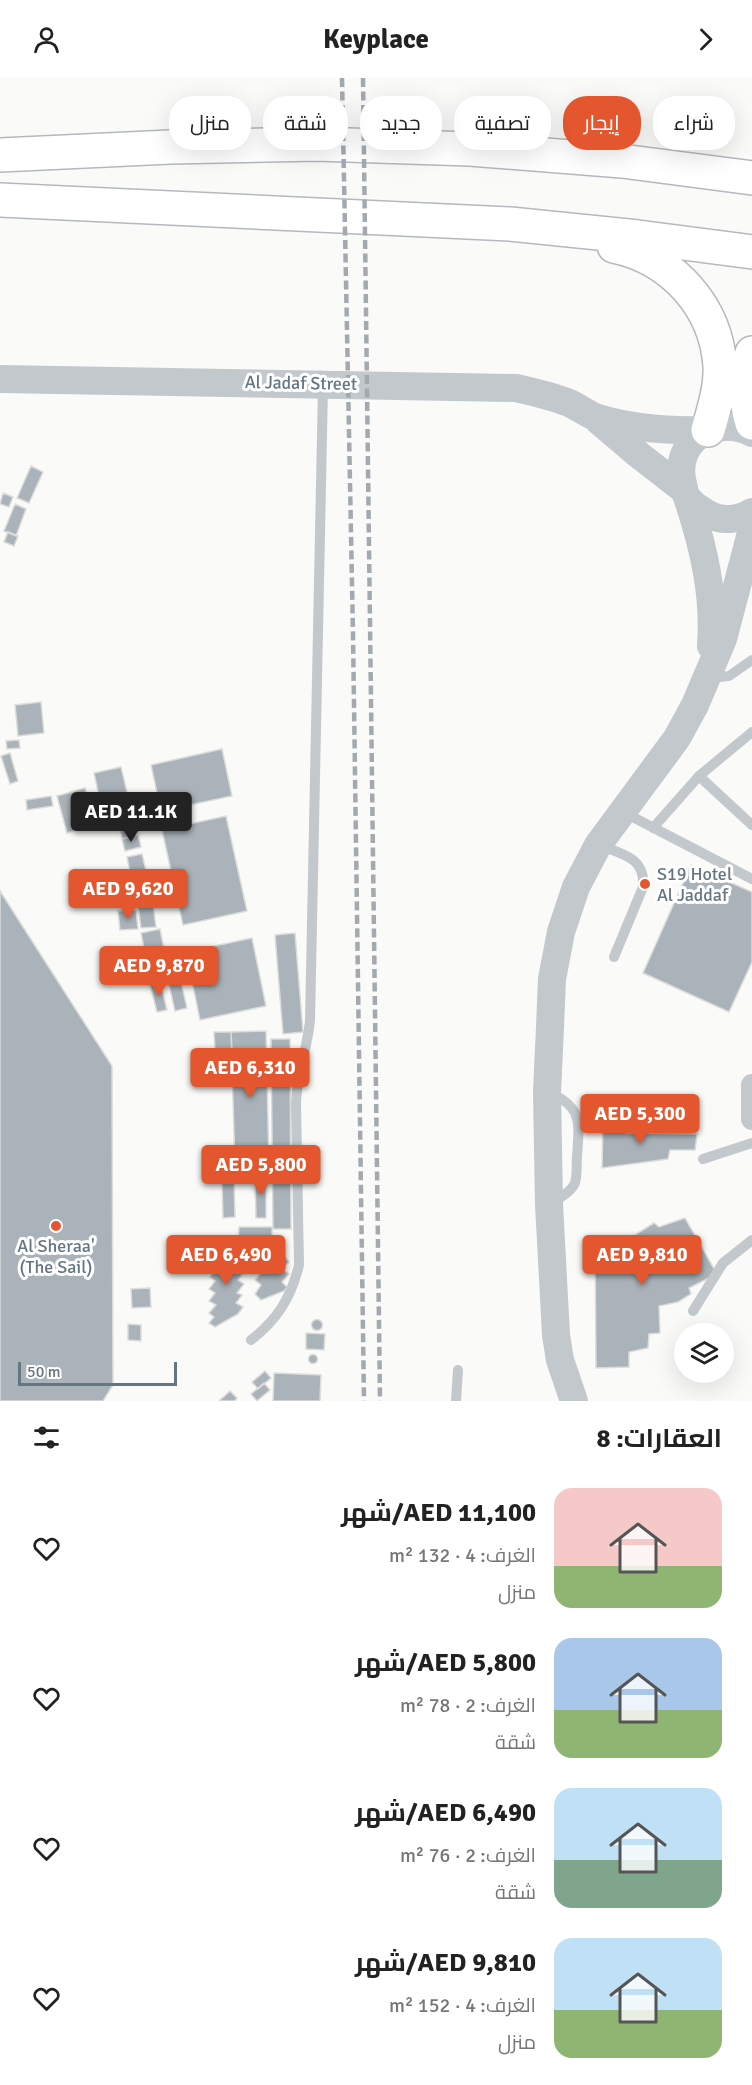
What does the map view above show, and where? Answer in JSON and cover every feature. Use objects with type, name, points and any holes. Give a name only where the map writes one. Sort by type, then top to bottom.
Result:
[{"type":"highway","points":[[0,155],[170,147],[317,144],[470,149],[622,161],[752,178]]},
{"type":"highway","points":[[0,200],[510,224],[752,252]]},
{"type":"highway","points":[[510,224],[588,243],[617,247],[644,256],[669,270],[689,289],[705,313],[716,339],[720,367],[717,395],[708,430]]},
{"type":"highway","points":[[752,353],[746,369],[746,404],[752,423]]},
{"type":"street","name":"Al Jadaf Street","points":[[0,379],[516,388],[544,394],[596,417],[686,493],[698,509],[712,517],[728,519],[744,517],[752,512]]},
{"type":"street","name":"Al Jadaf Street","points":[[596,417],[651,429],[708,430],[725,426],[741,428],[752,433]]},
{"type":"street","points":[[708,430],[696,438],[687,449],[682,462],[681,476],[698,531],[711,601],[712,636],[708,675]]},
{"type":"street","points":[[574,1401],[560,1360],[556,1335],[549,1204],[547,1092],[552,979],[561,932],[576,887],[598,845],[676,738],[695,705],[723,639],[752,529]]},
{"type":"street","points":[[752,1085],[752,1119]]},
{"type":"lane","points":[[250,1340],[278,1315],[291,1292],[299,1265],[296,1103],[298,1079],[307,1045],[310,1021],[323,383]]},
{"type":"lane","points":[[708,675],[729,676],[752,660]]},
{"type":"lane","points":[[653,828],[699,776],[752,732]]},
{"type":"lane","points":[[699,776],[752,825]]},
{"type":"lane","points":[[622,812],[752,879]]},
{"type":"lane","points":[[598,845],[634,861],[644,879],[643,887],[614,957]]},
{"type":"lane","points":[[703,1159],[752,1143]]},
{"type":"lane","points":[[693,1311],[723,1263],[752,1240]]},
{"type":"lane","points":[[456,1401],[458,1370]]},
{"type":"building","points":[[31,466],[43,472],[29,503],[17,498]]},
{"type":"building","points":[[3,493],[13,497],[9,507],[0,504]]},
{"type":"building","points":[[15,504],[26,509],[16,536],[4,531]]},
{"type":"building","points":[[8,532],[18,536],[14,546],[4,542]]},
{"type":"building","points":[[41,702],[44,733],[18,736],[15,705]]},
{"type":"building","points":[[19,740],[20,748],[7,749],[6,741]]},
{"type":"building","points":[[222,749],[232,796],[161,811],[151,765]]},
{"type":"building","points":[[10,753],[18,781],[10,784],[1,756]]},
{"type":"building","points":[[121,767],[129,800],[101,806],[94,773]]},
{"type":"building","points":[[85,788],[96,824],[67,833],[57,796]]},
{"type":"building","points":[[51,796],[53,806],[27,810],[26,800]]},
{"type":"building","points":[[226,816],[247,911],[183,925],[162,830]]},
{"type":"building","points":[[131,825],[134,836],[122,839],[120,828]]},
{"type":"building","points":[[138,835],[141,847],[125,851],[122,839]]},
{"type":"building","points":[[142,854],[148,879],[132,882],[127,857]]},
{"type":"building","points":[[691,865],[752,892],[752,962],[729,1012],[643,973]]},
{"type":"building","name":"Al Sheraa' (The Sail)","points":[[0,891],[112,1066],[113,1385],[103,1401],[0,1401]]},
{"type":"building","points":[[153,904],[156,927],[141,928],[138,906]]},
{"type":"building","points":[[136,910],[138,929],[120,930],[118,911]]},
{"type":"building","points":[[160,929],[166,959],[147,963],[141,933]]},
{"type":"building","points":[[295,933],[303,1032],[283,1034],[275,935]]},
{"type":"building","points":[[252,938],[266,1006],[200,1020],[186,952]]},
{"type":"building","points":[[178,969],[187,1008],[175,1011],[166,972]]},
{"type":"building","points":[[160,981],[167,1010],[157,1012],[150,984]]},
{"type":"building","points":[[266,1031],[269,1167],[235,1168],[231,1032]]},
{"type":"building","points":[[214,1032],[231,1032],[232,1050],[215,1050]]},
{"type":"building","points":[[271,1039],[290,1039],[291,1229],[273,1229]]},
{"type":"building","points":[[603,1120],[625,1120],[626,1133],[697,1134],[695,1150],[670,1150],[668,1159],[602,1168]]},
{"type":"building","points":[[255,1175],[266,1175],[266,1218],[256,1218]]},
{"type":"building","points":[[234,1182],[235,1217],[223,1218],[222,1183]]},
{"type":"building","points":[[685,1218],[717,1274],[689,1288],[691,1294],[678,1302],[659,1306],[660,1333],[649,1334],[648,1348],[629,1352],[629,1367],[596,1368],[595,1240],[635,1235],[654,1223],[659,1227]]},
{"type":"building","points":[[239,1227],[272,1227],[272,1246],[238,1245]]},
{"type":"building","points":[[216,1245],[245,1259],[238,1268],[244,1272],[238,1280],[244,1284],[237,1293],[242,1295],[236,1303],[243,1307],[238,1314],[215,1327],[209,1323],[214,1317],[209,1313],[216,1305],[209,1301],[215,1293],[209,1289],[215,1281],[210,1277],[216,1269],[211,1265],[216,1258],[211,1254]]},
{"type":"building","points":[[285,1257],[289,1262],[282,1269],[289,1274],[282,1282],[287,1287],[284,1291],[261,1300],[255,1294],[261,1285],[255,1280],[261,1273],[258,1270],[263,1264]]},
{"type":"building","points":[[150,1288],[151,1307],[132,1308],[131,1289]]},
{"type":"building","points":[[317,1319],[323,1325],[317,1331],[311,1325]]},
{"type":"building","points":[[128,1324],[141,1325],[141,1341],[128,1340]]},
{"type":"building","points":[[306,1333],[325,1334],[324,1350],[306,1349]]},
{"type":"building","points":[[313,1354],[318,1359],[313,1364],[308,1359]]},
{"type":"building","points":[[265,1371],[271,1378],[258,1389],[252,1382]]},
{"type":"building","points":[[274,1373],[321,1375],[320,1401],[273,1401]]},
{"type":"building","points":[[264,1383],[270,1390],[257,1401],[251,1394]]},
{"type":"building","points":[[230,1391],[237,1398],[235,1401],[219,1401]]},
{"type":"railway","points":[[342,78],[364,1401]]},
{"type":"railway","points":[[363,78],[380,1401]]},
{"type":"place","name":"S19 Hotel Al Jaddaf","points":[[645,884]]},
{"type":"place","name":"Al Sheraa' (The Sail)","points":[[56,1226]]}]
